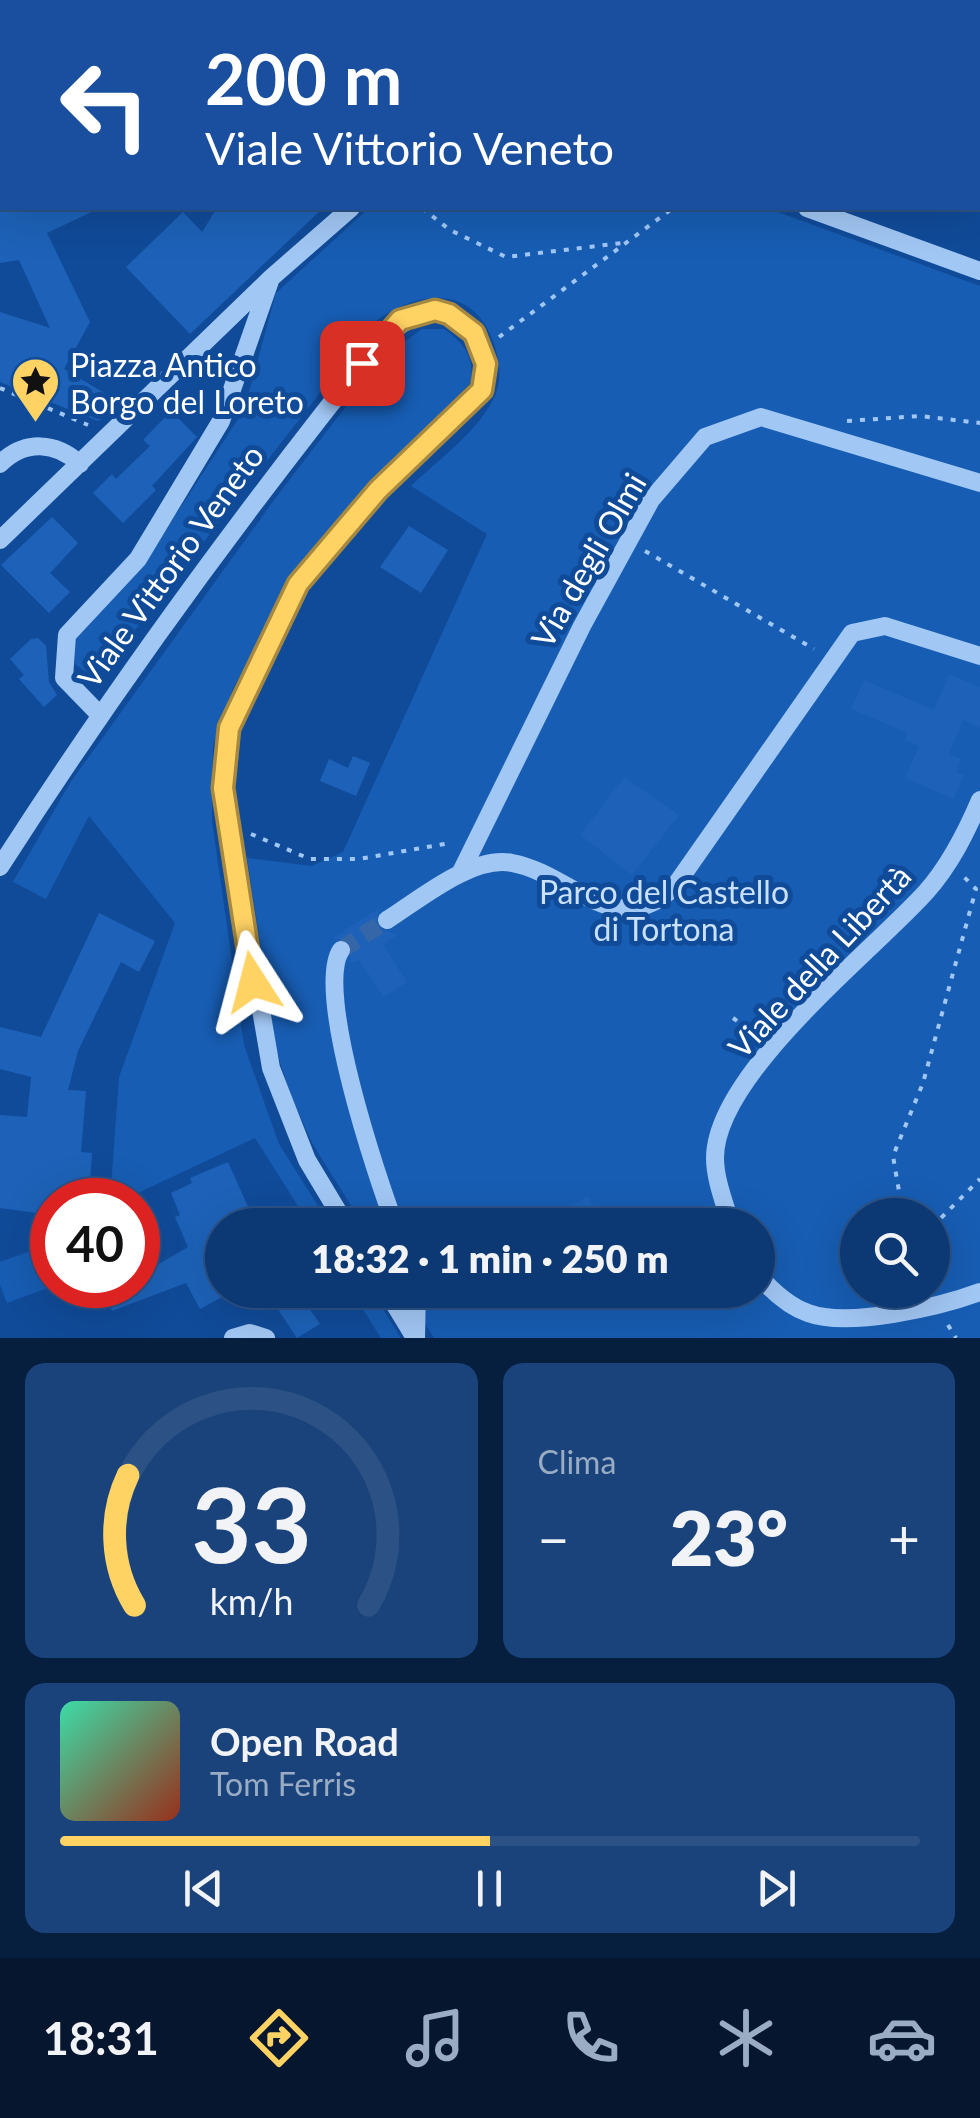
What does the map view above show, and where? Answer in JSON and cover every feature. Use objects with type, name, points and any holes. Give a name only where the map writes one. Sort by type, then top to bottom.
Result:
[{"type":"street","points":[[0,540],[271,278],[349,210]]},
{"type":"street","points":[[812,210],[980,271]]},
{"type":"street","points":[[98,713],[64,678],[66,635],[138,558],[222,421],[271,278]]},
{"type":"street","name":"Viale Vittorio Veneto","points":[[0,867],[98,713],[242,514],[387,333],[400,320],[420,312],[435,310],[461,322],[482,349],[486,364],[482,390],[368,502],[298,584],[229,728],[223,788],[271,1068],[307,1160],[336,1208]]},
{"type":"street","name":"Via degli Olmi","points":[[461,872],[651,500],[705,437],[761,417],[980,483]]},
{"type":"street","points":[[0,464],[30,447],[50,446],[64,450],[80,464]]},
{"type":"street","points":[[386,920],[461,872],[511,862],[629,912],[658,903],[675,886],[852,634],[885,626],[980,656]]},
{"type":"street","name":"Viale della Libertà","points":[[727,1208],[714,1157],[727,1112],[771,1049],[928,890],[950,862],[980,800]]},
{"type":"street","points":[[341,950],[332,977],[341,1030],[355,1097],[390,1208]]},
{"type":"street","points":[[775,1293],[810,1314],[868,1318],[980,1292]]},
{"type":"street","points":[[397,1308],[415,1338]]},
{"type":"street","points":[[415,1338],[416,1308]]},
{"type":"street","points":[[233,1338],[250,1333],[266,1338]]},
{"type":"path","points":[[425,210],[450,230],[506,257],[626,243]]},
{"type":"path","points":[[505,333],[671,210]]},
{"type":"path","points":[[0,388],[110,434]]},
{"type":"path","points":[[829,422],[920,416],[980,423]]},
{"type":"path","points":[[628,542],[831,659]]},
{"type":"path","points":[[229,825],[310,859],[412,853],[478,836]]},
{"type":"path","points":[[901,1198],[893,1156],[923,1083],[976,889],[950,862]]},
{"type":"path","points":[[732,1018],[748,1025],[771,1049]]},
{"type":"path","points":[[950,1209],[980,1179]]},
{"type":"green space","name":"Parco del Castello di Tortona","points":[[367,210],[772,210],[980,286],[980,1338],[434,1338],[415,1308],[775,1308],[775,1208],[352,1208],[312,1143],[277,1053],[247,858],[312,866],[343,852],[487,534],[411,486],[479,421],[495,396],[499,383],[496,350],[485,324],[473,310],[443,298],[427,299],[409,303],[376,321],[96,680],[75,664],[74,635],[145,562],[244,410],[276,293]]},
{"type":"green space","points":[[422,329],[444,329],[467,352],[471,382],[293,573],[233,689],[213,746],[212,821],[244,1045],[279,1144],[319,1208],[299,1208],[255,1138],[160,1183],[160,1178],[112,1178],[119,1077],[175,923],[89,816],[46,899],[13,882],[70,783],[277,496],[367,379],[395,349]]},
{"type":"green space","points":[[30,1251],[30,1295],[7,1303],[0,1285],[0,1262]]},
{"type":"green space","points":[[362,1308],[382,1308],[401,1338],[381,1338]]},
{"type":"building","points":[[0,210],[96,210],[47,233],[90,322],[64,369],[113,398],[109,415],[98,421],[0,382],[0,312],[50,328],[19,260],[0,263]]},
{"type":"building","points":[[216,210],[321,210],[190,334],[126,267],[183,212],[202,232]]},
{"type":"building","points":[[171,411],[197,437],[152,486],[156,490],[123,523],[93,493],[112,474],[116,479],[150,446],[143,440]]},
{"type":"building","points":[[52,517],[78,543],[50,573],[70,592],[49,613],[1,565]]},
{"type":"building","points":[[409,526],[448,550],[421,593],[380,567]]},
{"type":"building","points":[[38,638],[46,646],[49,682],[57,695],[44,707],[19,679],[24,675],[10,659],[31,639]]},
{"type":"building","points":[[949,674],[980,687],[980,728],[963,720],[949,754],[961,759],[956,772],[964,775],[954,799],[905,778],[919,746],[905,740],[908,733],[851,709],[864,680],[934,710]]},
{"type":"building","points":[[353,756],[370,763],[356,796],[320,781],[329,759],[348,768]]},
{"type":"building","points":[[624,777],[679,815],[632,875],[580,835]]},
{"type":"building","points":[[379,908],[377,928],[397,935],[383,945],[407,982],[384,997],[359,960],[350,963],[351,942],[333,938]]},
{"type":"building","points":[[99,913],[155,941],[139,972],[121,962],[78,1051],[68,1090],[86,1091],[81,1152],[92,1153],[90,1178],[30,1178],[30,1212],[0,1208],[0,1115],[27,1117],[31,1077],[0,1069],[0,1027],[41,1037]]},
{"type":"building","points":[[228,1162],[249,1208],[205,1208],[205,1306],[200,1309],[186,1283],[160,1293],[160,1263],[188,1247],[175,1217],[180,1215],[171,1193],[192,1183],[190,1178]]},
{"type":"building","points":[[587,1196],[595,1208],[570,1208]]},
{"type":"building","points":[[309,1308],[320,1324],[297,1338],[279,1311]]},
{"type":"tunnel","points":[[341,950],[387,920]]},
{"type":"place","name":"Piazza Antico Borgo del Loreto","points":[[35,424]]},
{"type":"route","points":[[253,982],[223,788],[229,728],[298,584],[378,490],[446,430],[482,390],[486,364],[474,333],[449,314],[435,310],[400,320],[362,363]]}]
